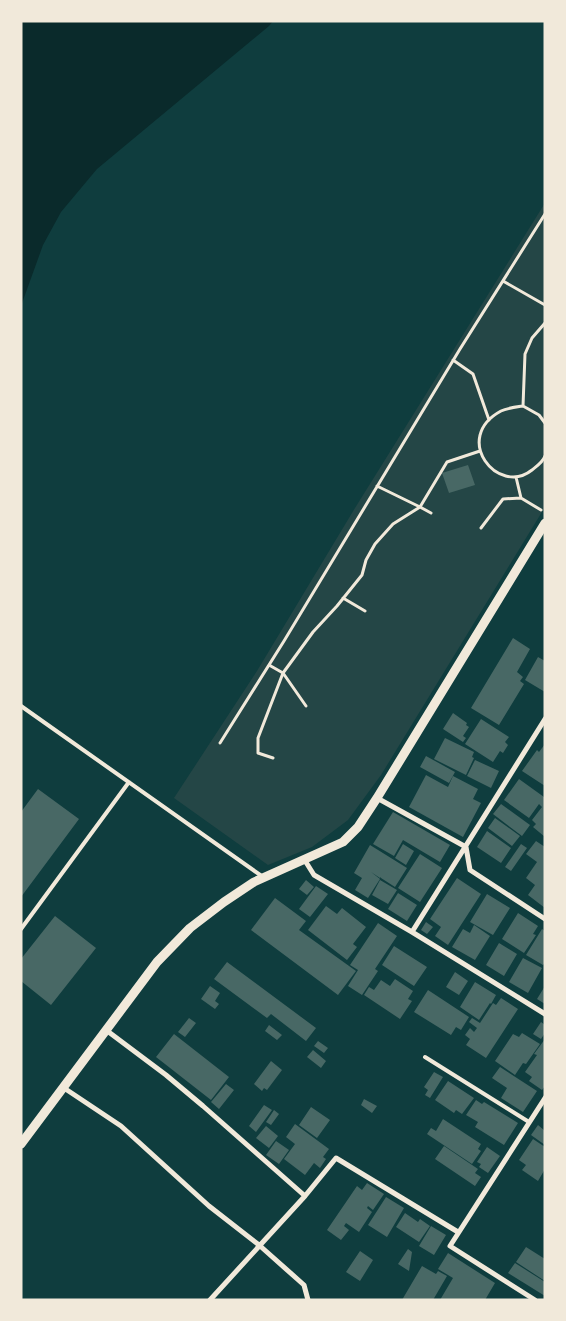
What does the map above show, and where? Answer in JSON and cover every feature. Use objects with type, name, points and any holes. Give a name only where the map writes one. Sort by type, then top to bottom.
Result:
[{"type":"street","points":[[21,1144],[157,962],[190,928],[254,882],[343,842],[358,827],[545,523]]},
{"type":"street","points":[[412,932],[545,719]]},
{"type":"street","points":[[377,798],[466,847]]},
{"type":"street","points":[[466,847],[470,870],[545,919]]},
{"type":"street","points":[[304,859],[314,875],[412,932],[545,1014]]},
{"type":"street","points":[[106,1030],[166,1075],[203,1106],[304,1196]]},
{"type":"street","points":[[64,1088],[121,1126],[209,1206],[260,1245],[304,1285],[308,1300]]},
{"type":"street","points":[[534,1300],[450,1246],[545,1098]]},
{"type":"street","points":[[210,1300],[336,1158],[458,1232]]},
{"type":"lane","points":[[21,706],[263,877]]},
{"type":"lane","points":[[21,929],[130,782]]},
{"type":"lane","points":[[425,1057],[529,1122]]},
{"type":"path","points":[[220,743],[453,360],[545,214]]},
{"type":"path","points":[[503,281],[545,305]]},
{"type":"path","points":[[523,406],[524,354],[532,338],[545,323]]},
{"type":"path","points":[[453,360],[473,374],[490,420]]},
{"type":"path","points":[[545,423],[538,415],[523,406],[502,410],[482,428],[478,444],[481,458],[494,471],[516,477],[530,472],[545,456]]},
{"type":"path","points":[[273,758],[258,753],[258,738],[283,673],[312,632],[337,606],[362,574],[366,560],[375,544],[393,524],[420,508],[447,462],[480,450]]},
{"type":"path","points":[[516,477],[521,498]]},
{"type":"path","points":[[378,486],[431,513]]},
{"type":"path","points":[[480,528],[503,499],[521,498],[541,509],[545,514]]},
{"type":"path","points":[[343,598],[365,610]]},
{"type":"path","points":[[269,665],[283,673],[306,706]]},
{"type":"shaded area","points":[[21,21],[273,21],[97,169],[61,212],[43,245],[21,306]]},
{"type":"shaded area","points":[[545,203],[545,507],[381,775],[348,820],[312,847],[268,865],[174,798],[257,671],[355,508]]},
{"type":"building","points":[[468,465],[475,485],[449,493],[442,473]]},
{"type":"building","points":[[513,638],[530,649],[517,672],[523,677],[520,681],[524,684],[499,725],[471,708]]},
{"type":"building","points":[[538,657],[545,661],[545,692],[525,680]]},
{"type":"building","points":[[453,713],[467,723],[466,725],[469,727],[463,736],[466,738],[463,742],[443,729]]},
{"type":"building","points":[[481,719],[509,737],[505,742],[508,745],[503,753],[500,751],[493,762],[465,744]]},
{"type":"building","points":[[445,738],[474,752],[472,757],[474,758],[466,775],[434,759]]},
{"type":"building","points":[[545,744],[545,786],[522,771],[537,750],[539,752]]},
{"type":"building","points":[[426,756],[455,772],[449,783],[420,767]]},
{"type":"building","points":[[475,760],[499,771],[491,788],[467,776]]},
{"type":"building","points":[[426,775],[448,787],[453,776],[478,789],[473,799],[481,803],[463,837],[409,807]]},
{"type":"building","points":[[519,779],[544,797],[545,837],[533,827],[536,824],[532,820],[542,807],[539,804],[529,818],[504,800]]},
{"type":"building","points":[[38,789],[79,819],[21,897],[21,812]]},
{"type":"building","points":[[501,804],[530,825],[522,836],[493,814]]},
{"type":"building","points":[[393,812],[450,845],[440,862],[403,840],[394,856],[373,844]]},
{"type":"building","points":[[495,818],[520,836],[512,846],[488,828]]},
{"type":"building","points":[[487,831],[511,848],[501,863],[477,847]]},
{"type":"building","points":[[536,841],[545,847],[545,908],[528,895],[535,885],[526,878],[537,862],[526,854]]},
{"type":"building","points":[[403,844],[414,851],[406,865],[395,858]]},
{"type":"building","points":[[521,844],[527,848],[511,871],[505,867]]},
{"type":"building","points":[[370,845],[407,868],[395,887],[371,872],[380,879],[368,898],[355,890],[362,878],[354,873]]},
{"type":"building","points":[[420,854],[442,868],[420,902],[398,888]]},
{"type":"building","points":[[457,878],[481,894],[448,945],[435,936],[441,927],[430,919]]},
{"type":"building","points":[[306,880],[314,887],[307,895],[299,889]]},
{"type":"building","points":[[380,880],[397,890],[388,904],[372,895]]},
{"type":"building","points":[[316,886],[328,894],[310,917],[299,909]]},
{"type":"building","points":[[398,893],[417,905],[407,921],[388,909]]},
{"type":"building","points":[[487,894],[510,908],[493,935],[470,922]]},
{"type":"building","points":[[275,898],[306,921],[299,930],[356,971],[338,995],[251,930]]},
{"type":"building","points":[[326,906],[337,914],[342,908],[366,927],[353,944],[357,947],[347,960],[308,930]]},
{"type":"building","points":[[518,913],[538,926],[533,934],[536,935],[524,953],[502,939]]},
{"type":"building","points":[[55,916],[96,948],[51,1005],[21,981],[21,959]]},
{"type":"building","points":[[426,922],[433,927],[427,934],[421,930]]},
{"type":"building","points":[[378,923],[397,936],[375,969],[378,971],[362,995],[348,986],[358,970],[350,965]]},
{"type":"building","points":[[474,925],[490,936],[475,960],[452,947],[463,929],[470,933]]},
{"type":"building","points":[[542,929],[545,931],[545,963],[543,965],[526,955]]},
{"type":"building","points":[[499,943],[517,954],[504,976],[486,965]]},
{"type":"building","points":[[394,946],[427,967],[414,986],[382,965]]},
{"type":"building","points":[[523,958],[542,968],[528,993],[509,982]]},
{"type":"building","points":[[227,962],[316,1028],[306,1041],[271,1014],[267,1018],[214,979]]},
{"type":"building","points":[[455,972],[468,981],[459,995],[446,987]]},
{"type":"building","points":[[395,979],[413,991],[408,999],[412,1001],[400,1019],[364,995],[369,987],[374,990],[381,980],[390,986]]},
{"type":"building","points":[[475,982],[496,995],[479,1020],[460,1007]]},
{"type":"building","points":[[210,986],[220,993],[215,1001],[219,1004],[215,1009],[201,999]]},
{"type":"building","points":[[545,986],[545,1004],[537,999]]},
{"type":"building","points":[[428,990],[469,1017],[461,1030],[456,1027],[451,1035],[414,1012]]},
{"type":"building","points":[[501,998],[518,1009],[486,1058],[466,1045],[470,1039],[465,1035],[470,1028],[474,1032],[477,1028],[469,1022],[472,1018],[480,1023],[493,1003],[496,1005]]},
{"type":"building","points":[[189,1018],[196,1023],[185,1037],[178,1032]]},
{"type":"building","points":[[541,1022],[545,1025],[545,1033],[541,1039],[533,1034]]},
{"type":"building","points":[[269,1025],[282,1035],[277,1040],[265,1031]]},
{"type":"building","points":[[522,1033],[540,1044],[526,1064],[523,1063],[515,1075],[495,1061],[513,1034],[519,1037]]},
{"type":"building","points":[[174,1034],[229,1077],[211,1100],[156,1057]]},
{"type":"building","points":[[545,1039],[545,1086],[542,1090],[529,1081],[532,1077],[525,1072],[537,1055],[534,1054]]},
{"type":"building","points":[[318,1041],[328,1048],[324,1053],[314,1046]]},
{"type":"building","points":[[313,1050],[326,1061],[321,1068],[307,1057]]},
{"type":"building","points":[[271,1061],[282,1070],[267,1090],[264,1088],[262,1091],[254,1084]]},
{"type":"building","points":[[500,1067],[537,1091],[523,1112],[501,1098],[507,1088],[492,1078]]},
{"type":"building","points":[[434,1072],[443,1077],[430,1098],[425,1095],[428,1090],[424,1087]]},
{"type":"building","points":[[448,1081],[474,1098],[462,1114],[456,1110],[454,1113],[435,1100]]},
{"type":"building","points":[[226,1084],[234,1090],[219,1109],[211,1102]]},
{"type":"building","points":[[364,1099],[377,1106],[372,1113],[361,1105]]},
{"type":"building","points":[[476,1100],[482,1104],[484,1102],[518,1123],[504,1145],[475,1127],[478,1122],[466,1115]]},
{"type":"building","points":[[264,1105],[272,1110],[256,1132],[249,1126]]},
{"type":"building","points":[[311,1107],[330,1120],[317,1138],[299,1125]]},
{"type":"building","points":[[274,1110],[279,1114],[271,1125],[266,1122]]},
{"type":"building","points":[[443,1119],[481,1144],[478,1149],[481,1151],[472,1164],[427,1134],[431,1128],[436,1131]]},
{"type":"building","points":[[295,1124],[329,1149],[323,1157],[326,1159],[320,1168],[314,1163],[305,1175],[284,1159],[295,1144],[286,1137]]},
{"type":"building","points":[[538,1125],[545,1131],[545,1145],[531,1135]]},
{"type":"building","points":[[266,1126],[278,1136],[269,1148],[256,1138]]},
{"type":"building","points":[[533,1139],[545,1147],[545,1169],[538,1181],[522,1170],[526,1165],[519,1160]]},
{"type":"building","points":[[276,1141],[289,1150],[279,1164],[266,1155]]},
{"type":"building","points":[[444,1146],[478,1169],[475,1173],[481,1177],[475,1186],[435,1159]]},
{"type":"building","points":[[487,1147],[500,1156],[488,1173],[479,1167],[481,1164],[477,1162]]},
{"type":"building","points":[[367,1183],[384,1194],[373,1210],[368,1206],[367,1208],[372,1212],[359,1232],[346,1223],[344,1226],[349,1230],[341,1240],[327,1230],[357,1186],[362,1190]]},
{"type":"building","points":[[386,1197],[404,1208],[387,1237],[368,1225]]},
{"type":"building","points":[[405,1213],[418,1222],[420,1219],[430,1226],[419,1242],[396,1227]]},
{"type":"building","points":[[431,1226],[446,1235],[434,1255],[419,1246]]},
{"type":"building","points":[[526,1247],[545,1259],[545,1281],[516,1262]]},
{"type":"building","points":[[408,1249],[412,1252],[409,1271],[398,1264]]},
{"type":"building","points":[[360,1251],[373,1260],[360,1281],[346,1272]]},
{"type":"building","points":[[448,1253],[495,1283],[485,1300],[440,1300],[453,1278],[438,1269]]},
{"type":"building","points":[[515,1263],[545,1282],[545,1296],[508,1273]]},
{"type":"building","points":[[422,1266],[436,1274],[438,1271],[447,1276],[433,1300],[402,1300]]}]
